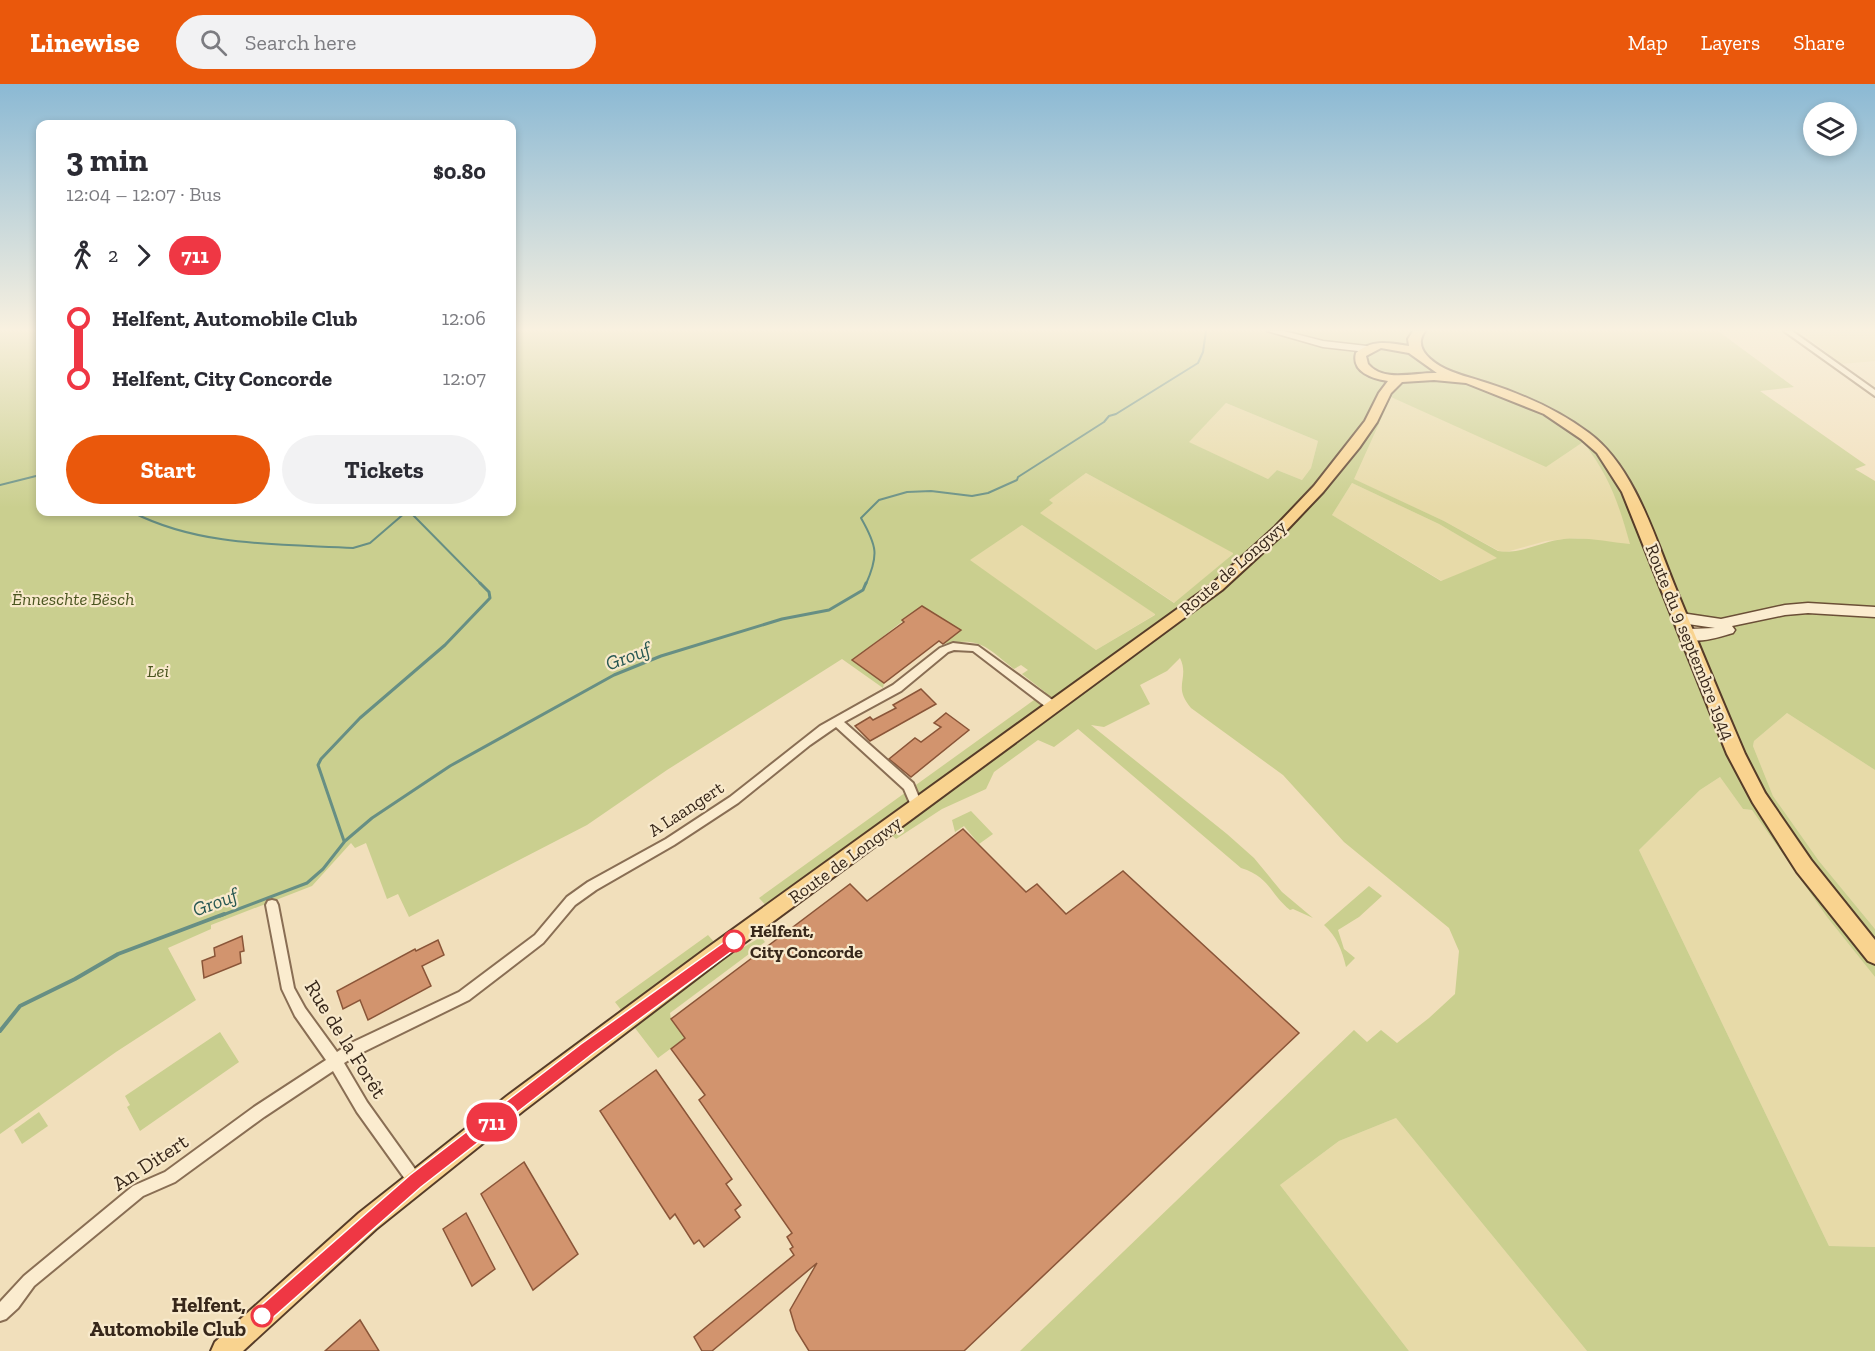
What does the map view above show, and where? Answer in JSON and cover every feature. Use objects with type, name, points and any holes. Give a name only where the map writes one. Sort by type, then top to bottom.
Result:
[{"type":"main road","name":"Route de Longwy","points":[[1347,454],[1361,417],[1375,390]]},
{"type":"main road","name":"Route de Longwy","points":[[224,1351],[316,1266],[415,1181],[586,1049],[1216,587],[1258,551],[1302,507],[1347,454],[1372,420],[1387,390]]},
{"type":"main road","name":"Route du 9 septembre 1944","points":[[1496,390],[1548,411],[1585,436],[1616,468],[1629,492],[1682,618],[1736,754],[1759,798],[1804,866],[1875,955]]},
{"type":"street","points":[[1682,618],[1721,624],[1808,608],[1875,612]]},
{"type":"street","points":[[1688,634],[1705,635],[1724,631],[1761,615]]},
{"type":"street","name":"A Laangert","points":[[335,1061],[372,1040],[470,992],[539,939],[578,896],[670,842],[734,800],[806,742],[897,688],[944,650],[964,645],[975,648],[1054,707]]},
{"type":"street","points":[[837,722],[909,786],[917,807]]},
{"type":"street","name":"Rue de la Forêt","points":[[272,905],[288,989],[300,1012],[335,1061],[362,1107],[415,1181]]},
{"type":"street","name":"An Ditert","points":[[0,1313],[29,1281],[138,1191],[170,1177],[335,1061]]},
{"type":"shaded area","points":[[1391,396],[1582,442],[1600,464],[1614,491],[1631,545],[1576,538],[1546,541],[1506,552],[1499,551],[1444,521],[1353,479]]},
{"type":"shaded area","points":[[1226,403],[1318,441],[1311,468],[1302,480],[1277,470],[1268,479],[1188,442]]},
{"type":"shaded area","points":[[1086,473],[1234,553],[1175,603],[1039,513],[1052,503],[1048,500]]},
{"type":"shaded area","points":[[1352,483],[1439,524],[1498,558],[1442,581],[1332,515]]},
{"type":"shaded area","points":[[1022,525],[1156,614],[1096,650],[969,560]]},
{"type":"shaded area","points":[[1787,713],[1875,770],[1875,929],[1819,861],[1773,796],[1753,746],[1754,741]]},
{"type":"shaded area","points":[[1720,777],[1743,809],[1752,810],[1827,917],[1875,977],[1875,1247],[1829,1246],[1639,850],[1700,790]]},
{"type":"shaded area","points":[[1396,1118],[1587,1351],[1409,1351],[1280,1185],[1339,1141]]},
{"type":"green space","points":[[0,390],[36,390],[36,516],[516,516],[516,390],[1767,390],[1760,391],[1866,465],[1855,469],[1875,481],[1875,770],[1787,713],[1754,741],[1753,746],[1773,796],[1819,861],[1875,929],[1875,977],[1827,917],[1752,810],[1743,809],[1720,777],[1700,790],[1639,850],[1829,1246],[1875,1247],[1875,1351],[1587,1351],[1396,1118],[1339,1141],[1280,1185],[1409,1351],[1020,1351],[1354,1030],[1367,1042],[1381,1030],[1397,1043],[1429,1018],[1455,994],[1459,951],[1449,928],[1344,842],[1283,775],[1191,708],[1183,694],[1183,665],[1180,658],[1167,671],[1140,685],[1150,704],[1104,727],[1091,725],[1227,834],[1254,858],[1282,892],[1313,918],[1293,909],[1290,910],[1264,881],[1241,868],[1078,729],[1054,747],[1038,740],[994,772],[986,789],[942,809],[896,839],[886,830],[773,913],[759,898],[1045,692],[1022,674],[1028,670],[1021,665],[1014,669],[982,645],[966,642],[943,644],[960,630],[922,606],[853,660],[884,683],[883,688],[842,659],[667,770],[587,825],[409,917],[398,894],[387,899],[366,843],[355,848],[351,843],[312,886],[211,925],[211,929],[168,948],[196,1000],[116,1052],[0,1134]],"holes":[[[1391,397],[1546,467],[1583,442],[1612,490],[1630,544],[1589,539],[1564,539],[1514,551],[1498,551],[1444,521],[1354,479]],[[1226,403],[1318,441],[1311,468],[1302,480],[1277,470],[1268,479],[1189,442]],[[1086,473],[1233,553],[1233,554],[1174,603],[1040,513],[1053,503],[1049,500]],[[1352,483],[1439,524],[1497,558],[1441,581],[1332,515]],[[1022,525],[1155,615],[1096,650],[970,560]],[[1756,617],[1724,631],[1688,634],[1682,618],[1721,624]]]},
{"type":"green space","points":[[971,811],[993,834],[979,844],[964,826],[955,832],[952,820]]},
{"type":"green space","points":[[1369,886],[1382,896],[1359,917],[1338,930],[1344,949],[1355,958],[1346,967],[1338,944],[1324,925]]},
{"type":"green space","points":[[708,935],[727,957],[761,937],[765,942],[670,1013],[671,1019],[685,1038],[658,1058],[615,1002]]},
{"type":"green space","points":[[220,1032],[239,1062],[140,1131],[127,1107],[130,1105],[125,1096]]},
{"type":"green space","points":[[39,1112],[48,1126],[22,1144],[14,1130]]},
{"type":"building","points":[[922,606],[961,630],[943,644],[939,641],[884,683],[852,660],[904,622],[902,620]]},
{"type":"building","points":[[921,689],[936,704],[870,741],[855,726],[870,717],[873,720],[896,708],[893,705]]},
{"type":"building","points":[[946,713],[969,730],[911,777],[889,759],[915,738],[921,742],[941,727],[934,723]]},
{"type":"building","points":[[963,829],[1026,892],[1037,884],[1066,914],[1123,871],[1299,1033],[964,1351],[809,1351],[796,1330],[790,1310],[817,1263],[712,1351],[702,1351],[694,1337],[794,1255],[790,1249],[793,1247],[787,1237],[792,1233],[699,1100],[705,1095],[671,1049],[685,1038],[671,1019],[850,884],[867,901]]},
{"type":"building","points":[[242,936],[244,951],[240,952],[241,963],[204,978],[202,961],[215,956],[214,948]]},
{"type":"building","points":[[438,940],[444,955],[422,966],[431,986],[368,1020],[360,1000],[343,1009],[337,991],[415,949],[416,951]]},
{"type":"building","points":[[656,1070],[732,1179],[726,1184],[741,1205],[735,1210],[740,1217],[704,1247],[699,1240],[694,1244],[675,1214],[670,1219],[600,1111]]},
{"type":"building","points":[[524,1162],[578,1254],[533,1290],[481,1194]]},
{"type":"building","points":[[466,1213],[495,1269],[472,1286],[443,1229]]},
{"type":"building","points":[[360,1320],[379,1351],[325,1351]]},
{"type":"waterway","name":"Grouf","points":[[866,584],[873,565],[874,551],[861,518],[879,500],[907,492],[931,491],[972,496],[988,493],[1017,480],[1018,477],[1104,422],[1109,416],[1154,390]]},
{"type":"waterway","points":[[0,485],[36,476]]},
{"type":"waterway","points":[[141,516],[185,532],[212,538],[268,544],[353,548],[370,543],[401,516]]},
{"type":"waterway","points":[[414,516],[481,584]]},
{"type":"waterway","name":"Grouf","points":[[220,916],[307,883],[323,869],[345,841],[372,818],[450,766],[614,675],[661,656],[782,619],[829,610],[863,590],[866,583]]},
{"type":"waterway","points":[[344,841],[318,765],[321,759],[360,718],[445,645],[490,598],[489,592],[481,584]]},
{"type":"waterway","name":"Grouf","points":[[0,1031],[20,1006],[75,979],[118,954],[224,914]]},
{"type":"bus line","name":"711","points":[[262,1316],[415,1181],[586,1049],[734,941]]},
{"type":"place","name":"Helfent, City Concorde","points":[[734,941]]},
{"type":"place","name":"Helfent, Automobile Club","points":[[262,1316]]},
{"type":"park label","name":"Ënneschte Bësch","points":[[73,599]]},
{"type":"park label","name":"Lei","points":[[158,671]]}]
